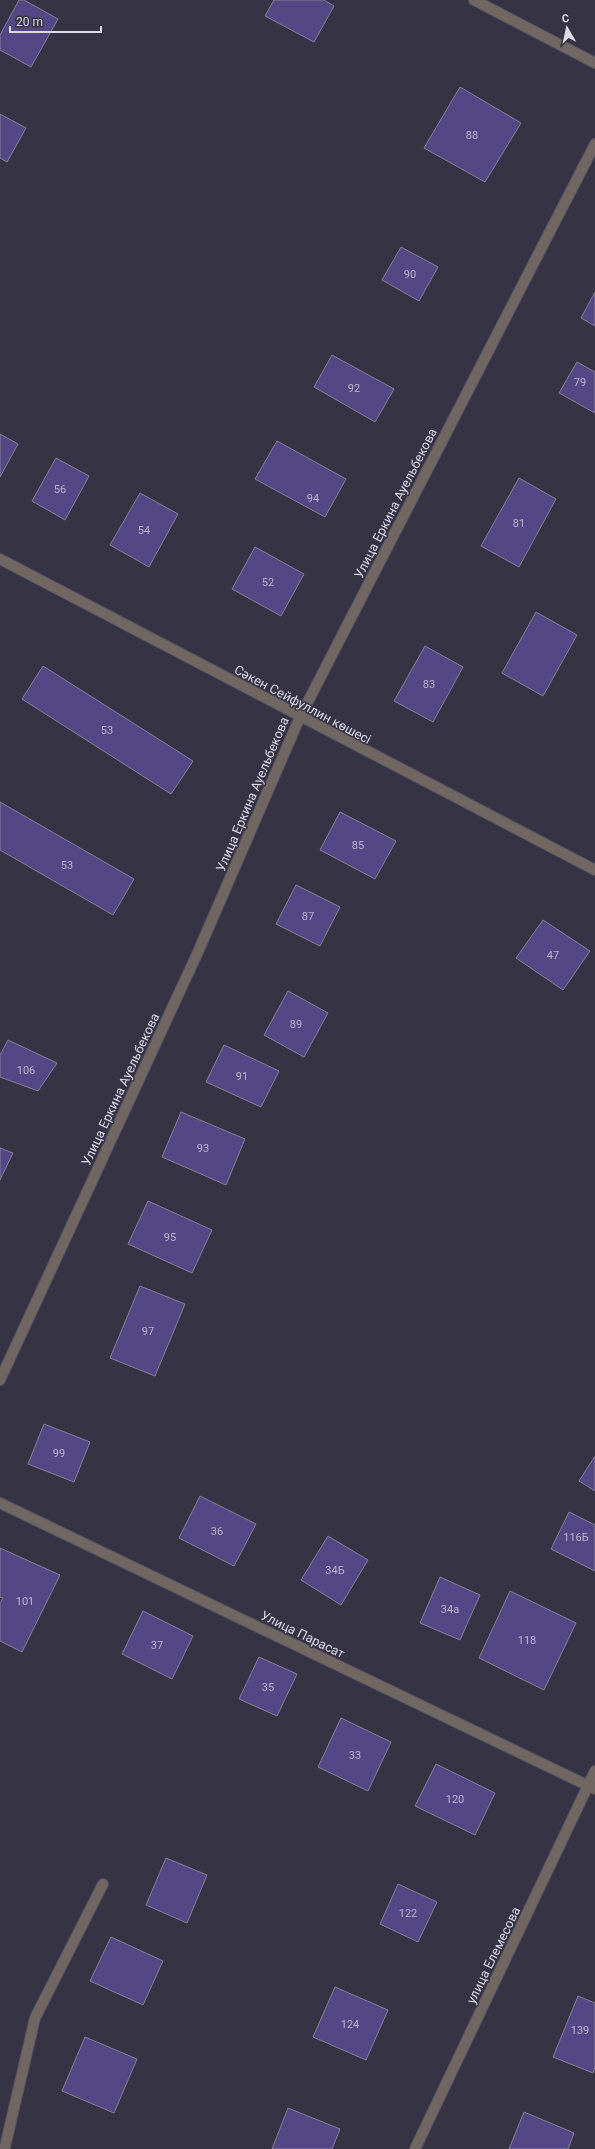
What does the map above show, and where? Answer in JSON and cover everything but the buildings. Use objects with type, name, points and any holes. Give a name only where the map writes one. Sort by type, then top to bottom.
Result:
[{"type":"street","points":[[474,0],[595,62]]},
{"type":"street","name":"Улица Еркина Ауельбекова","points":[[0,1380],[198,952],[300,717],[595,144]]},
{"type":"street","name":"Сәкен Сейфуллин көшесі","points":[[0,559],[595,870]]},
{"type":"street","name":"Улица Парасат","points":[[0,1503],[592,1787]]},
{"type":"street","name":"улица Елемесова","points":[[415,2149],[592,1787],[595,1771]]},
{"type":"street","points":[[2,2149],[4,2147],[34,2018],[103,1884]]}]
